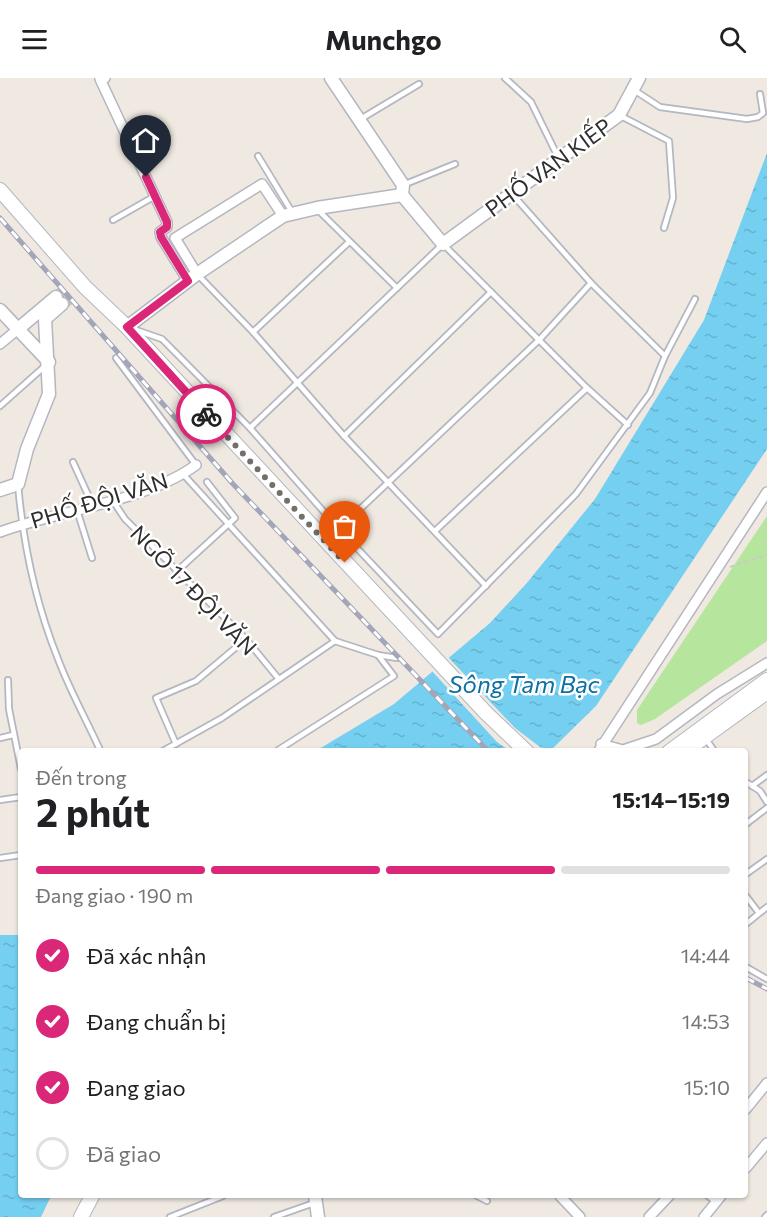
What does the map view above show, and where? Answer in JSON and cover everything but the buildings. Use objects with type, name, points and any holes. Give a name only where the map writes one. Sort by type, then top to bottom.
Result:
[{"type":"main road","points":[[0,190],[77,287],[127,327],[486,713],[523,748]]},
{"type":"main road","points":[[690,748],[705,738],[765,685]]},
{"type":"main road","points":[[675,748],[765,685]]},
{"type":"main road","points":[[81,1217],[91,1198]]},
{"type":"street","points":[[101,78],[167,222],[167,227],[160,232],[161,237],[192,277]]},
{"type":"street","points":[[331,78],[403,190],[443,244]]},
{"type":"street","name":"PHỐ VẠN KIẾP","points":[[443,244],[619,115],[636,84]]},
{"type":"street","points":[[192,277],[175,238],[262,184],[288,215]]},
{"type":"street","points":[[127,327],[192,277],[288,215],[403,190]]},
{"type":"street","points":[[0,344],[18,328],[59,301],[45,319],[49,394],[27,449],[18,484],[0,490]]},
{"type":"street","points":[[0,310],[49,362]]},
{"type":"street","name":"PHỐ ĐỘI VĂN","points":[[0,532],[21,524],[113,501],[183,474],[196,465]]},
{"type":"street","points":[[600,748],[767,492]]},
{"type":"street","points":[[629,748],[656,739],[717,693],[767,663]]},
{"type":"street","points":[[748,1107],[767,1083]]},
{"type":"street","points":[[748,1166],[767,1143]]},
{"type":"street","points":[[562,1198],[579,1217]]},
{"type":"street","points":[[649,1217],[667,1198]]},
{"type":"street","points":[[704,1217],[715,1198]]},
{"type":"street","points":[[316,1199],[318,1217]]},
{"type":"lane","points":[[505,78],[531,102],[559,159]]},
{"type":"lane","points":[[359,120],[419,84]]},
{"type":"lane","points":[[636,84],[660,107],[747,119],[758,117],[763,113],[760,94]]},
{"type":"lane","points":[[619,115],[669,141],[673,198],[664,228]]},
{"type":"lane","points":[[258,156],[288,215]]},
{"type":"lane","points":[[403,190],[455,164]]},
{"type":"lane","points":[[511,193],[591,283],[665,356]]},
{"type":"lane","points":[[114,220],[155,196]]},
{"type":"lane","points":[[317,208],[397,288]]},
{"type":"lane","points":[[253,332],[350,242]]},
{"type":"lane","points":[[250,429],[299,385],[443,244],[587,388],[628,425]]},
{"type":"lane","points":[[192,277],[253,332],[388,484],[486,586]]},
{"type":"lane","points":[[339,529],[540,339],[591,283]]},
{"type":"lane","points":[[344,436],[492,292]]},
{"type":"lane","points":[[127,327],[162,339],[250,429],[339,529],[438,634],[576,494],[650,393],[665,356],[695,299]]},
{"type":"lane","points":[[116,358],[196,465]]},
{"type":"lane","points":[[0,406],[49,362]]},
{"type":"lane","points":[[435,531],[587,388]]},
{"type":"lane","points":[[73,462],[93,506]]},
{"type":"lane","points":[[183,474],[335,641],[378,655],[397,658]]},
{"type":"lane","points":[[177,572],[235,518],[207,482]]},
{"type":"lane","points":[[18,484],[21,524],[57,656],[99,748]]},
{"type":"lane","name":"NGÕ 17 ĐỘI VĂN","points":[[113,501],[125,519],[246,639],[278,678]]},
{"type":"lane","points":[[77,510],[92,558]]},
{"type":"lane","points":[[176,744],[156,698],[196,681],[246,639]]},
{"type":"lane","points":[[168,748],[222,718],[335,641]]},
{"type":"lane","points":[[281,748],[394,676],[378,655]]},
{"type":"lane","points":[[8,680],[13,735],[18,757]]},
{"type":"lane","points":[[0,738],[13,735]]},
{"type":"lane","points":[[705,738],[712,748]]},
{"type":"lane","points":[[752,786],[767,775]]},
{"type":"lane","points":[[748,783],[760,791],[767,802]]},
{"type":"lane","points":[[0,800],[18,797]]},
{"type":"lane","points":[[748,822],[767,808]]},
{"type":"lane","points":[[0,858],[18,855]]},
{"type":"lane","points":[[748,873],[767,859]]},
{"type":"lane","points":[[748,899],[759,913]]},
{"type":"lane","points":[[748,922],[767,907]]},
{"type":"lane","points":[[748,968],[767,979]]},
{"type":"lane","points":[[170,1217],[218,1198]]},
{"type":"lane","points":[[481,1198],[487,1201]]},
{"type":"lane","points":[[274,1217],[316,1199]]},
{"type":"path","points":[[729,567],[767,555]]},
{"type":"green space","points":[[767,516],[767,641],[655,719],[641,725],[637,723],[637,710]]},
{"type":"water","name":"Sông Tam Bạc","points":[[767,153],[767,449],[596,706],[553,748],[321,748],[394,704],[490,623],[526,584],[595,499],[704,320]]},
{"type":"water","points":[[0,935],[18,935],[18,1198],[50,1198],[41,1217],[0,1217]]},
{"type":"pier","points":[[448,657],[515,728],[543,748],[506,748],[497,742],[431,670]]},
{"type":"tunnel","points":[[56,297],[69,287]]},
{"type":"tunnel","points":[[62,304],[75,295]]},
{"type":"railway","points":[[0,218],[233,484],[485,748]]},
{"type":"railway","points":[[748,979],[767,989]]},
{"type":"way so far","points":[[206,414],[345,563]]},
{"type":"route","points":[[146,177],[167,222],[167,227],[160,232],[161,237],[188,281],[127,327],[206,414]]}]
